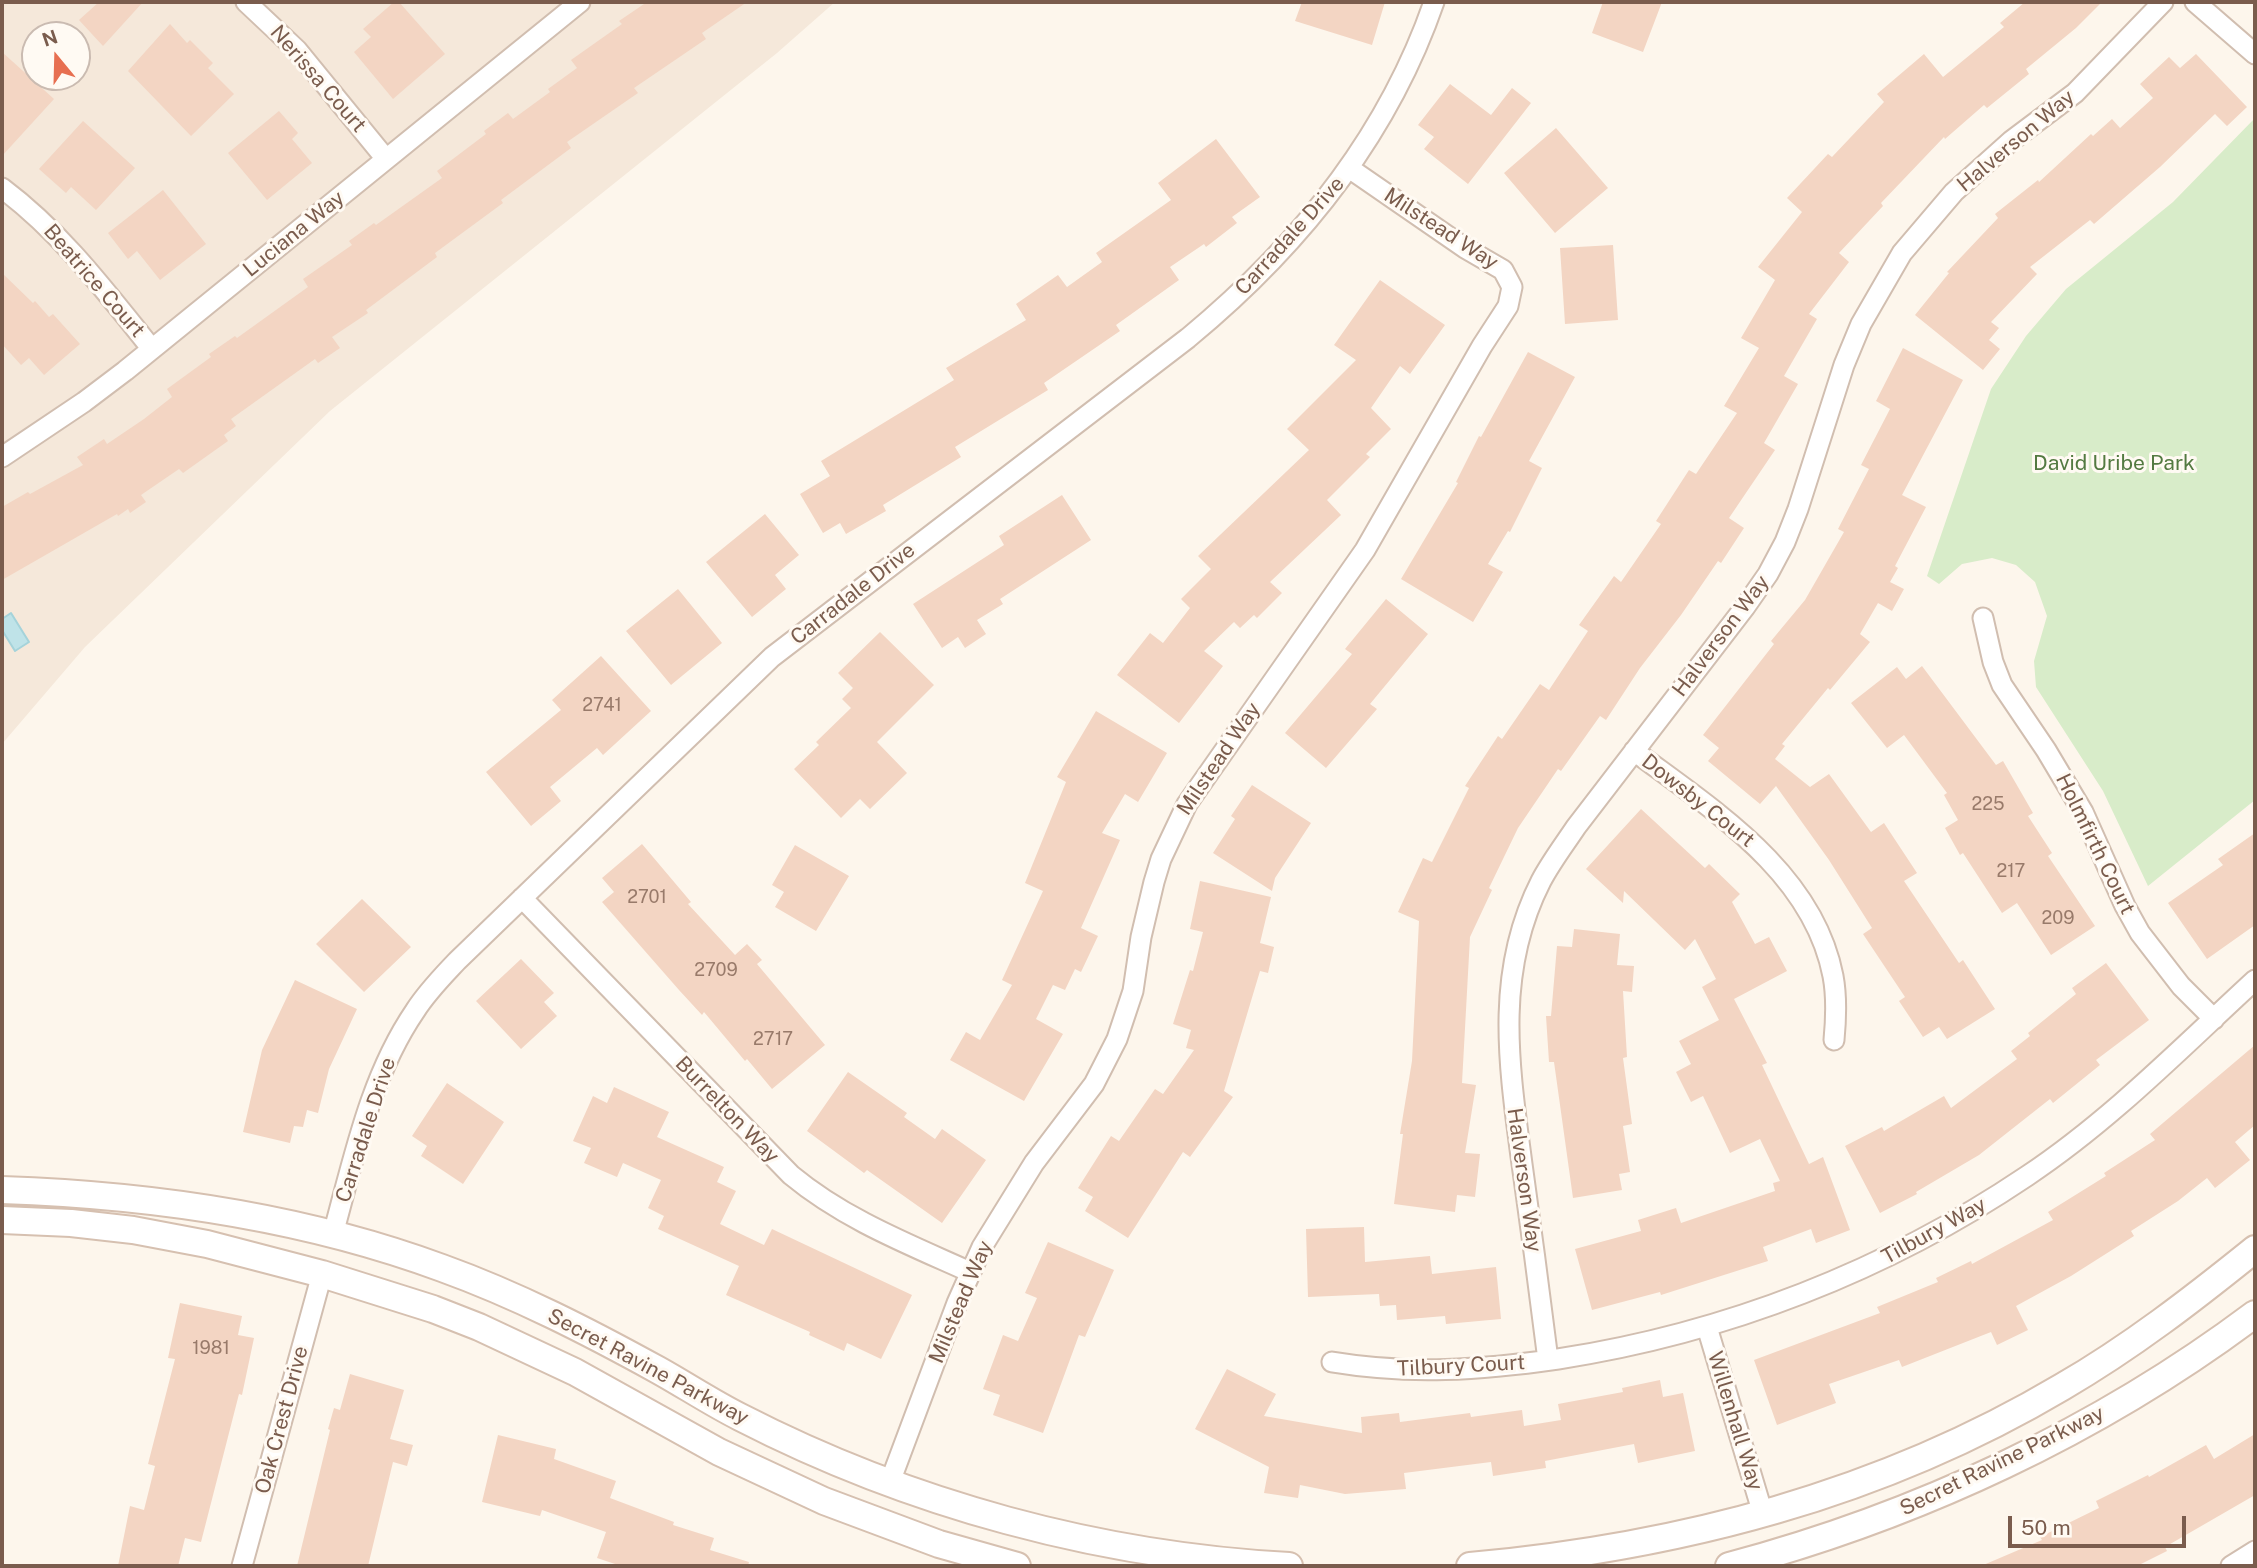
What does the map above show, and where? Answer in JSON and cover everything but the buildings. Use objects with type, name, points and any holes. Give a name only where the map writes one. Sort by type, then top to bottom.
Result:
[{"type":"main road","name":"Secret Ravine Parkway","points":[[2,1190],[80,1193],[212,1208],[388,1248],[495,1289],[594,1336],[740,1417],[890,1482],[960,1506],[1098,1543],[1157,1553],[1289,1566]]},
{"type":"main road","name":"Secret Ravine Parkway","points":[[2,1220],[71,1223],[195,1241],[322,1274],[433,1309],[479,1327],[575,1372],[760,1472],[876,1521],[939,1544],[1017,1566]]},
{"type":"main road","name":"Secret Ravine Parkway","points":[[1470,1566],[1616,1549],[1694,1533],[1824,1496],[1896,1469],[2008,1417],[2107,1360],[2198,1295],[2255,1249]]},
{"type":"main road","name":"Secret Ravine Parkway","points":[[1729,1566],[1836,1535],[1974,1479],[2131,1397],[2179,1368],[2255,1314]]},
{"type":"main road","points":[[876,1521],[890,1482]]},
{"type":"street","name":"Nerissa Court","points":[[246,2],[297,50],[386,159]]},
{"type":"street","name":"Luciana Way","points":[[2,457],[84,402],[152,349],[580,2]]},
{"type":"street","name":"Carradale Drive","points":[[333,1234],[374,1092],[401,1032],[433,987],[522,898],[793,640],[1188,338],[1240,294],[1305,226],[1349,168],[1395,93],[1434,2]]},
{"type":"street","name":"Halverson Way","points":[[1548,1360],[1508,1044],[1511,985],[1519,941],[1542,880],[1576,827],[1768,574],[1798,509],[1852,344],[1902,253],[1954,192],[2011,141],[2075,93],[2163,2]]},
{"type":"street","points":[[2195,2],[2255,54]]},
{"type":"street","name":"Milstead Way","points":[[890,1482],[970,1272],[1014,1193],[1094,1084],[1107,1062],[1133,991],[1146,911],[1161,859],[1187,804],[1365,550],[1482,346],[1508,306],[1512,287],[1503,270],[1465,248],[1349,168]]},
{"type":"street","name":"Beatrice Court","points":[[2,188],[68,247],[152,349]]},
{"type":"street","name":"Holmfirth Court","points":[[1983,618],[1986,639],[2002,685],[2046,750],[2083,812],[2124,906],[2140,933],[2181,986],[2214,1019]]},
{"type":"street","name":"Dowsby Court","points":[[1634,751],[1752,842],[1771,861],[1803,905],[1817,928],[1833,975],[1836,996],[1834,1040]]},
{"type":"street","name":"Burrelton Way","points":[[522,898],[791,1175],[813,1193],[860,1222],[970,1272]]},
{"type":"street","name":"Tilbury Way","points":[[1548,1360],[1627,1347],[1707,1327],[1799,1296],[1878,1262],[1991,1200],[2085,1133],[2148,1081],[2255,981]]},
{"type":"street","name":"Oak Crest Drive","points":[[242,1566],[322,1274]]},
{"type":"street","name":"Willenhall Way","points":[[1707,1327],[1763,1514]]},
{"type":"street","name":"Tilbury Court","points":[[1332,1362],[1408,1371],[1444,1371],[1548,1360]]},
{"type":"street","points":[[2231,1566],[2253,1557]]},
{"type":"shaded area","points":[[2,2],[835,2],[777,53],[330,411],[85,647],[2,744]]},
{"type":"green space","name":"David Uribe Park","points":[[2255,118],[2255,800],[2148,886],[2103,791],[2036,687],[2034,661],[2047,616],[2035,582],[2016,565],[1992,558],[1962,564],[1939,584],[1927,576],[1991,389],[2026,336],[2066,289],[2173,202]]},
{"type":"water","points":[[11,613],[29,642],[15,651],[2,630],[2,619]]}]
